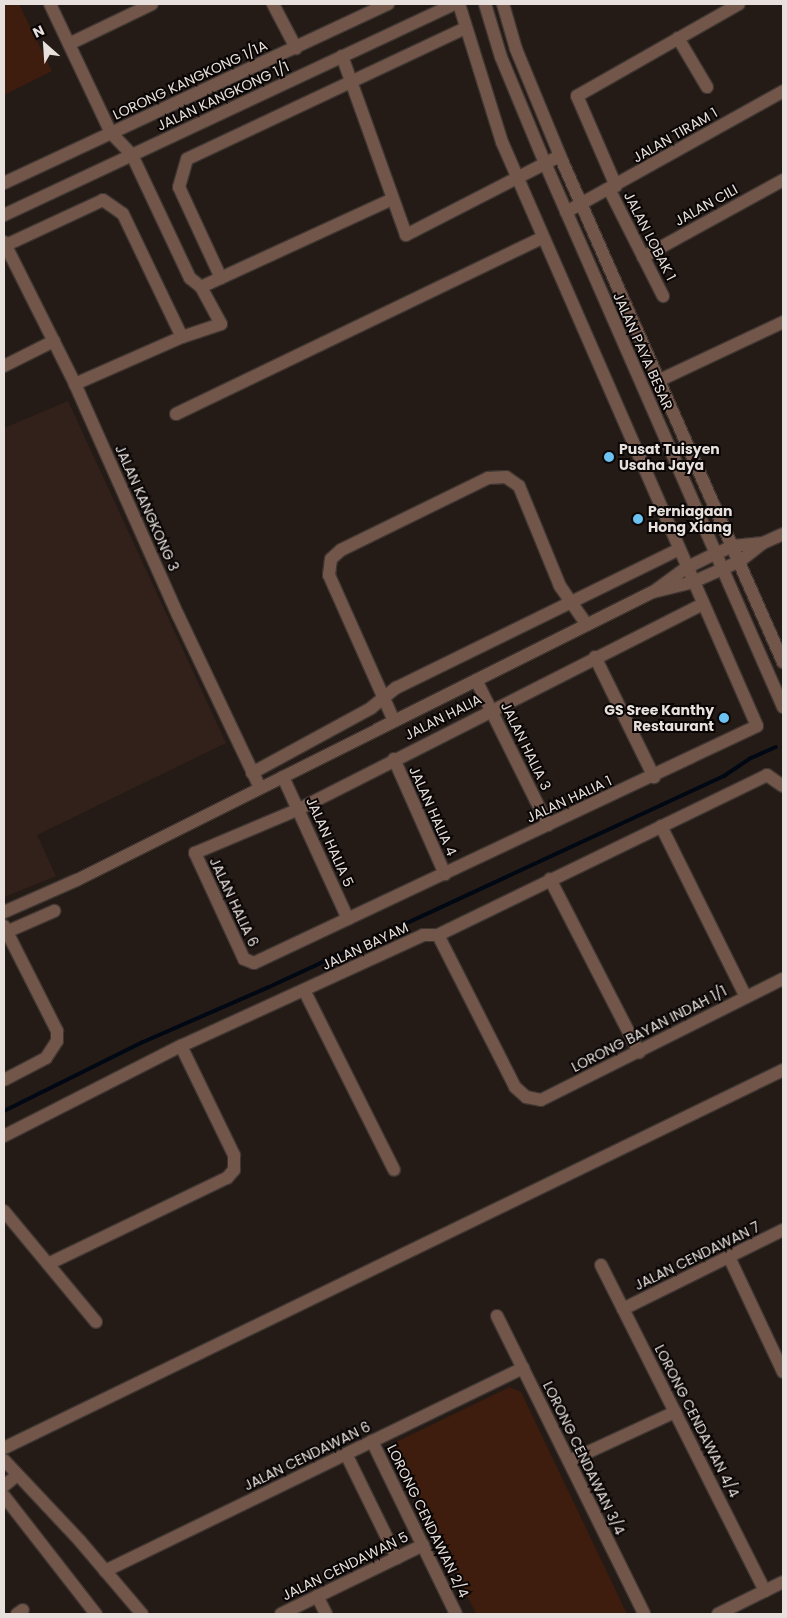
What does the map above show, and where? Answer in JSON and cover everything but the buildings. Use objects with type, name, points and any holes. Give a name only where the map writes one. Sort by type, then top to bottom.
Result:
[{"type":"street","points":[[50,4],[111,133],[132,155],[190,278],[201,288],[221,324],[182,337],[75,384]]},
{"type":"street","points":[[69,44],[152,4]]},
{"type":"street","points":[[273,4],[296,48]]},
{"type":"street","name":"LORONG KANGKONG 1/1A","points":[[4,183],[388,4]]},
{"type":"street","name":"JALAN KANGKONG 1/1","points":[[4,215],[454,4]]},
{"type":"street","name":"JALAN HALIA 1","points":[[248,962],[254,963],[348,920],[654,777],[758,726],[678,550],[518,179],[485,95],[459,4]]},
{"type":"street","name":"JALAN PAYA BESAR","points":[[485,4],[502,57],[545,163],[783,707]]},
{"type":"street","name":"JALAN PAYA BESAR","points":[[503,4],[516,49],[560,156],[783,662]]},
{"type":"street","points":[[708,87],[678,38],[739,4]]},
{"type":"street","points":[[222,278],[179,187],[187,159],[466,28]]},
{"type":"street","name":"JALAN LOBAK 1","points":[[663,296],[643,257],[612,187],[577,96],[678,38]]},
{"type":"street","points":[[342,56],[390,200],[406,235],[560,156]]},
{"type":"street","name":"JALAN TIRAM 1","points":[[566,212],[783,90]]},
{"type":"street","name":"JALAN CILI","points":[[643,257],[783,180]]},
{"type":"street","points":[[4,244],[103,200],[124,214],[182,337]]},
{"type":"street","points":[[201,288],[390,200]]},
{"type":"street","points":[[176,414],[543,237]]},
{"type":"street","name":"JALAN KANGKONG 3","points":[[4,244],[75,384],[260,788]]},
{"type":"street","points":[[660,380],[783,322]]},
{"type":"street","points":[[4,366],[54,341]]},
{"type":"street","points":[[394,721],[329,575],[331,559],[341,550],[488,478],[506,477],[518,486],[560,586],[587,625]]},
{"type":"street","points":[[4,912],[77,880],[653,592],[686,568],[733,546],[773,539]]},
{"type":"street","points":[[653,592],[693,582],[740,561],[773,539]]},
{"type":"street","points":[[252,773],[371,708],[384,697],[571,600],[678,550]]},
{"type":"street","name":"JALAN HALIA","points":[[195,853],[299,809],[491,709],[703,604]]},
{"type":"street","points":[[595,658],[654,777]]},
{"type":"street","name":"JALAN HALIA 3","points":[[476,680],[548,826]]},
{"type":"street","name":"JALAN HALIA 4","points":[[394,759],[446,874]]},
{"type":"street","name":"JALAN BAYAM","points":[[4,1136],[181,1046],[423,936],[438,934],[767,775],[783,786]]},
{"type":"street","name":"JALAN HALIA 5","points":[[283,777],[348,920]]},
{"type":"street","points":[[661,826],[746,997]]},
{"type":"street","name":"JALAN HALIA 6","points":[[195,853],[248,962]]},
{"type":"street","points":[[550,879],[639,1052]]},
{"type":"street","points":[[4,1080],[46,1058],[57,1041],[57,1031],[5,930],[54,911]]},
{"type":"street","name":"LORONG BAYAN INDAH 1/1","points":[[438,934],[515,1087],[526,1097],[541,1100],[783,979]]},
{"type":"street","points":[[304,990],[394,1170]]},
{"type":"street","points":[[48,1264],[227,1178],[234,1170],[234,1155],[181,1046]]},
{"type":"street","points":[[4,1448],[783,1070]]},
{"type":"street","points":[[4,1211],[96,1322]]},
{"type":"street","name":"JALAN CENDAWAN 7","points":[[623,1309],[783,1230]]},
{"type":"street","points":[[729,1257],[783,1372]]},
{"type":"street","name":"LORONG CENDAWAN 4/4","points":[[601,1265],[765,1591]]},
{"type":"street","name":"LORONG CENDAWAN 3/4","points":[[497,1316],[644,1614]]},
{"type":"street","name":"JALAN CENDAWAN 6","points":[[106,1571],[523,1368]]},
{"type":"street","points":[[569,1462],[675,1412]]},
{"type":"street","name":"LORONG CENDAWAN 2/4","points":[[372,1441],[456,1614]]},
{"type":"street","points":[[346,1454],[397,1558]]},
{"type":"street","points":[[4,1460],[16,1476],[106,1571],[142,1614]]},
{"type":"street","points":[[4,1486],[16,1476]]},
{"type":"street","points":[[4,1496],[96,1614]]},
{"type":"street","name":"JALAN CENDAWAN 5","points":[[281,1614],[423,1545]]},
{"type":"street","points":[[718,1614],[783,1582]]},
{"type":"street","points":[[317,1596],[326,1614]]},
{"type":"shaded area","points":[[4,4],[19,4],[52,71],[4,95]]},
{"type":"shaded area","points":[[68,401],[226,743],[37,835],[56,876],[4,897],[4,428]]},
{"type":"shaded area","points":[[510,1387],[521,1392],[627,1614],[476,1614],[394,1443]]},
{"type":"waterway","points":[[4,1111],[143,1042],[269,987],[724,776],[751,758],[776,747]]},
{"type":"place","name":"Pusat Tuisyen Usaha Jaya","points":[[609,457]]},
{"type":"place","name":"Perniagaan Hong Xiang","points":[[638,519]]},
{"type":"place","name":"GS Sree Kanthy Restaurant","points":[[724,718]]}]
